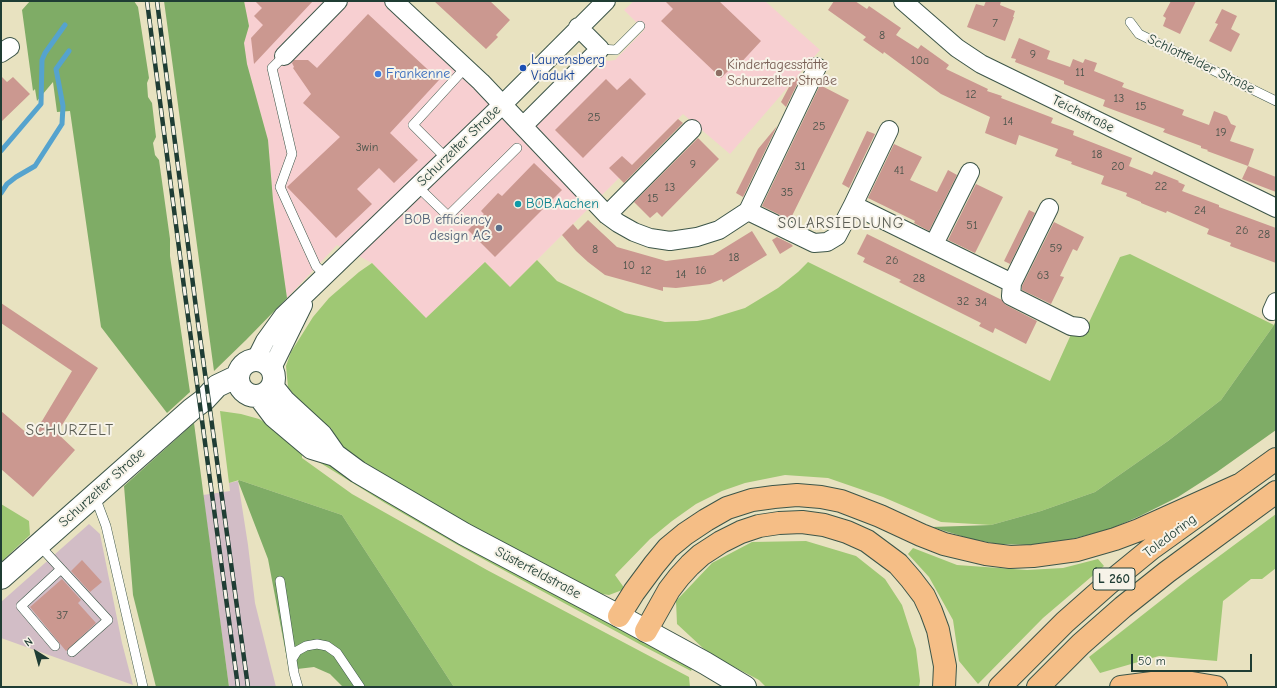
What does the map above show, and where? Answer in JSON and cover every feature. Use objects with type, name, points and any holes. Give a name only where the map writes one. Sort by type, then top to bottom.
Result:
[{"type":"highway","name":"Toledoring","points":[[1000,687],[1065,622],[1108,584],[1152,548],[1276,459]]},
{"type":"highway","points":[[620,616],[634,592],[668,548],[685,534],[727,508],[752,500],[797,495],[828,498],[841,501],[864,510],[944,544],[986,554],[1010,557],[1032,556],[1077,550],[1115,539],[1139,530],[1239,485]]},
{"type":"highway","name":"Toledoring","points":[[1038,687],[1081,644],[1123,607],[1276,492]]},
{"type":"highway","points":[[646,631],[678,577],[701,555],[721,542],[759,526],[802,522],[824,525],[847,532],[867,541],[898,564],[924,596],[938,630],[945,666],[944,687]]},
{"type":"highway","points":[[1121,687],[1160,682],[1186,682],[1216,687]]},
{"type":"street","points":[[284,56],[338,1]]},
{"type":"street","points":[[394,1],[466,67],[607,215],[634,232],[650,238],[670,241],[697,237],[719,230],[748,211],[817,67]]},
{"type":"street","name":"Schurzelter Straße","points":[[1,578],[192,409],[204,400],[257,380],[265,341],[274,327],[284,316],[606,1]]},
{"type":"street","name":"Teichstraße","points":[[903,1],[958,48],[981,64],[1276,208]]},
{"type":"street","points":[[523,126],[600,49],[578,27]]},
{"type":"street","points":[[607,215],[692,129]]},
{"type":"street","points":[[748,211],[814,243],[827,242],[837,236],[889,130]]},
{"type":"street","points":[[934,244],[970,172]]},
{"type":"street","points":[[853,205],[1012,283]]},
{"type":"street","points":[[1049,208],[1012,283],[1011,296],[1071,326],[1080,327]]},
{"type":"street","name":"Süsterfeldstraße","points":[[257,380],[284,401],[321,435],[335,455],[358,472],[428,514],[517,563],[620,616],[717,670],[744,687]]},
{"type":"lane","name":"Schlottfelder Straße","points":[[1130,22],[1139,34],[1276,101]]},
{"type":"lane","points":[[600,49],[616,50],[640,26]]},
{"type":"lane","points":[[284,56],[272,68],[292,154],[280,187],[316,266],[325,275]]},
{"type":"lane","points":[[446,158],[413,125],[466,67]]},
{"type":"lane","points":[[417,186],[448,216],[517,148]]},
{"type":"lane","points":[[93,496],[97,502],[106,526],[143,687]]},
{"type":"lane","points":[[39,544],[108,620],[72,652]]},
{"type":"lane","points":[[55,646],[21,606],[61,569]]},
{"type":"lane","points":[[280,581],[294,673],[298,687]]},
{"type":"lane","points":[[292,659],[297,651],[306,646],[317,644],[327,646],[337,653],[360,687]]},
{"type":"shaded area","points":[[244,1],[401,1],[536,124],[602,58],[608,61],[615,60],[644,30],[624,10],[634,1],[765,1],[820,50],[730,154],[683,114],[510,287],[485,262],[426,319],[372,263],[337,245],[287,298],[273,200],[268,140],[247,64],[244,43],[249,26]]},
{"type":"shaded area","points":[[238,481],[255,603],[276,687],[229,687],[203,495],[230,491],[229,483]]},
{"type":"shaded area","points":[[89,524],[100,534],[122,643],[133,685],[1,638],[1,602]]},
{"type":"green space","points":[[30,1],[134,1],[138,7],[149,78],[147,83],[148,97],[152,103],[156,137],[153,143],[155,155],[159,160],[170,239],[170,256],[190,392],[167,413],[101,327],[70,111],[57,112],[53,82],[37,101],[35,89],[33,91],[22,10]]},
{"type":"green space","points":[[164,1],[244,1],[249,26],[244,43],[247,64],[268,140],[273,200],[287,298],[214,371]]},
{"type":"green space","points":[[1130,254],[1274,325],[1221,400],[1168,441],[1095,492],[1041,511],[991,525],[941,522],[883,497],[828,478],[785,475],[745,483],[722,491],[696,504],[650,539],[615,575],[625,589],[609,595],[595,593],[521,557],[355,457],[328,434],[332,429],[313,415],[288,387],[286,366],[291,352],[313,317],[329,298],[359,272],[372,263],[426,318],[485,262],[510,287],[537,260],[557,281],[625,313],[665,322],[709,319],[745,308],[778,288],[808,262],[1050,381],[1073,330],[1083,335],[1120,257]]},
{"type":"green space","points":[[1276,320],[1276,430],[1217,472],[1178,497],[1110,529],[1072,539],[1030,545],[998,544],[971,539],[932,527],[991,525],[1041,511],[1095,492],[1168,441],[1221,400]]},
{"type":"green space","points":[[220,411],[241,414],[259,419],[278,430],[302,454],[302,458],[352,494],[487,570],[689,677],[690,687],[454,687],[342,515],[239,480],[229,483]]},
{"type":"green space","points":[[194,423],[229,687],[156,687],[133,595],[124,486]]},
{"type":"green space","points":[[315,455],[693,666],[691,671],[461,547],[385,503],[314,459]]},
{"type":"green space","points":[[239,480],[342,515],[454,687],[343,687],[330,674],[314,667],[289,670],[268,559],[238,481]]},
{"type":"green space","points":[[1,504],[29,521],[30,535],[1,562]]},
{"type":"green space","points":[[1276,514],[1276,568],[1262,579],[1251,579],[1223,601],[1217,661],[1159,656],[1100,673],[1089,657],[1187,580]]},
{"type":"green space","points":[[806,541],[856,556],[885,579],[902,605],[916,649],[920,681],[919,687],[766,687],[759,680],[721,660],[704,649],[677,624],[676,601],[712,563],[752,542]]},
{"type":"green space","points":[[913,548],[957,565],[1027,570],[1063,568],[1098,559],[1104,566],[1043,618],[978,684],[959,661],[953,620],[929,577],[908,554]]},
{"type":"building","points":[[255,1],[313,1],[254,64],[251,38],[263,25],[254,16],[262,8]]},
{"type":"building","points":[[434,1],[490,1],[510,20],[496,35],[498,37],[486,49]]},
{"type":"building","points":[[665,1],[719,1],[761,41],[736,68],[733,66],[721,78],[661,21],[673,9]]},
{"type":"building","points":[[834,1],[855,1],[867,9],[869,6],[901,28],[896,35],[918,49],[921,45],[949,65],[946,69],[988,89],[987,91],[1002,96],[1001,98],[1053,118],[1051,123],[1074,131],[1073,135],[1132,158],[1129,166],[1152,175],[1154,171],[1179,181],[1178,182],[1185,185],[1182,191],[1219,205],[1219,207],[1276,228],[1276,263],[1230,246],[1231,243],[1207,234],[1209,229],[1167,211],[1166,213],[1141,203],[1126,196],[1127,193],[1101,184],[1104,176],[1071,164],[1072,162],[1055,156],[1058,149],[1019,135],[1016,145],[985,133],[990,117],[941,94],[884,52],[883,54],[863,40],[866,37],[828,10]]},
{"type":"building","points":[[986,1],[1001,1],[1000,5],[1015,11],[1005,41],[967,27],[976,4],[984,6]]},
{"type":"building","points":[[1171,1],[1196,1],[1180,34],[1163,26],[1166,18],[1163,16]]},
{"type":"building","points":[[1222,9],[1237,16],[1231,29],[1240,34],[1231,52],[1209,41],[1218,24],[1215,23]]},
{"type":"building","points":[[368,14],[439,80],[390,133],[418,160],[394,183],[379,168],[357,189],[372,204],[336,238],[287,187],[340,137],[303,103],[311,94],[293,68],[292,63],[294,60],[308,60],[317,68]]},
{"type":"building","points":[[1019,38],[1050,51],[1047,59],[1070,67],[1073,59],[1083,63],[1085,59],[1097,63],[1094,71],[1124,83],[1122,87],[1184,110],[1182,115],[1209,125],[1214,111],[1227,116],[1231,124],[1236,126],[1230,141],[1254,149],[1248,166],[1207,151],[1208,150],[1201,148],[1201,146],[1163,132],[1165,129],[1103,106],[1105,100],[1064,84],[1064,81],[1015,62],[1016,59],[1011,58]]},
{"type":"building","points":[[799,75],[801,76],[786,107],[781,102],[789,87]]},
{"type":"building","points":[[1,76],[7,82],[13,77],[30,94],[1,122]]},
{"type":"building","points":[[630,78],[646,94],[583,158],[555,130],[606,79],[617,90]]},
{"type":"building","points":[[820,85],[849,100],[790,220],[762,206]]},
{"type":"building","points":[[678,119],[683,123],[624,183],[609,168],[622,156],[632,165]]},
{"type":"building","points":[[777,126],[743,197],[736,193],[758,149]]},
{"type":"building","points":[[867,131],[875,134],[849,188],[842,184]]},
{"type":"building","points":[[698,138],[719,159],[662,217],[657,212],[650,218],[634,202]]},
{"type":"building","points":[[894,144],[922,157],[910,180],[937,192],[948,170],[957,175],[929,231],[914,223],[915,221],[868,198]]},
{"type":"building","name":"BOB.Aachen","points":[[534,163],[562,190],[495,257],[468,230],[484,214],[481,211],[498,193],[502,196]]},
{"type":"building","points":[[1248,166],[1276,177],[1276,192],[1242,179]]},
{"type":"building","points":[[976,184],[1003,197],[975,253],[948,240]]},
{"type":"building","points":[[1029,210],[1035,213],[1010,264],[1004,261]]},
{"type":"building","points":[[588,220],[617,247],[666,261],[713,255],[752,231],[767,255],[723,282],[722,279],[710,284],[676,288],[663,287],[663,291],[605,275],[576,251],[562,235],[573,224],[578,230]]},
{"type":"building","points":[[1054,222],[1084,237],[1077,251],[1073,249],[1060,276],[1064,277],[1051,304],[1022,290],[1022,286]]},
{"type":"building","points":[[867,234],[1002,300],[1006,305],[1037,321],[1026,344],[995,328],[993,333],[979,326],[981,323],[899,282],[901,280],[863,262],[865,258],[857,254]]},
{"type":"building","points":[[777,237],[793,246],[780,254],[772,240]]},
{"type":"building","points":[[1,303],[98,368],[57,433],[75,450],[33,497],[1,469],[1,411],[29,435],[42,421],[72,371],[1,323]]},
{"type":"building","points":[[82,560],[102,582],[90,592],[71,571]]},
{"type":"building","points":[[62,579],[81,600],[78,603],[96,623],[66,651],[30,607]]},
{"type":"waterway","points":[[1,151],[41,104],[42,60],[45,53],[65,25]]},
{"type":"waterway","points":[[1,193],[7,184],[35,166],[62,124],[63,106],[56,69],[69,51]]},
{"type":"railway","points":[[147,1],[238,687]]},
{"type":"railway","points":[[157,1],[196,308],[248,687]]},
{"type":"place","name":"Laurensberg Viadukt","points":[[523,68]]},
{"type":"place","name":"Kindertagesstätte Schurzelter Straße","points":[[719,73]]},
{"type":"place","name":"Frankenne","points":[[378,74]]},
{"type":"place","name":"BOB.Aachen","points":[[518,204]]},
{"type":"place","name":"BOB efficiency design AG","points":[[499,228]]},
{"type":"district","name":"SOLARSIEDLUNG","points":[[841,224]]},
{"type":"district","name":"SCHURZELT","points":[[70,431]]}]
